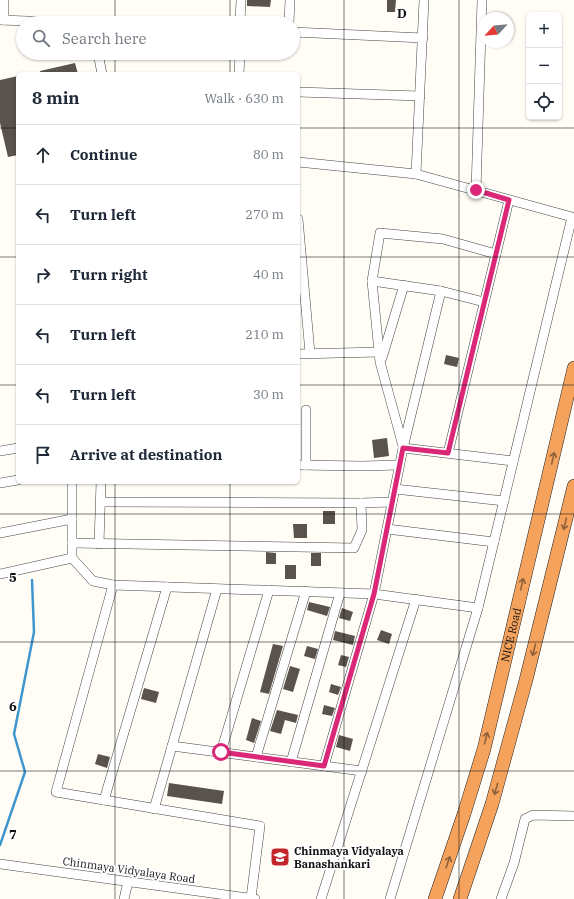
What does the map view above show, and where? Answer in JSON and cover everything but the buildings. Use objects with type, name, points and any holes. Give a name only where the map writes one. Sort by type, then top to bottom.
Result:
[{"type":"highway","name":"NICE Road","points":[[435,899],[484,749],[574,368]]},
{"type":"highway","points":[[460,899],[492,804],[522,695],[574,486]]},
{"type":"street","points":[[4,0],[2,20],[16,21]]},
{"type":"street","points":[[240,16],[241,0]]},
{"type":"street","points":[[289,16],[290,0]]},
{"type":"street","points":[[416,174],[424,0]]},
{"type":"street","points":[[476,190],[482,0]]},
{"type":"street","points":[[300,32],[422,38]]},
{"type":"street","points":[[99,60],[102,72]]},
{"type":"street","points":[[239,72],[240,60]]},
{"type":"street","points":[[300,92],[420,96]]},
{"type":"street","points":[[300,162],[416,174],[572,217],[478,608],[390,899]]},
{"type":"street","points":[[448,453],[509,200]]},
{"type":"street","points":[[403,448],[380,362],[372,280],[380,233],[443,239],[496,254]]},
{"type":"street","points":[[300,241],[310,353]]},
{"type":"street","points":[[372,280],[441,291],[484,302]]},
{"type":"street","points":[[380,362],[404,285]]},
{"type":"street","points":[[324,766],[374,594],[403,448],[441,291]]},
{"type":"street","points":[[300,354],[379,352]]},
{"type":"street","points":[[306,410],[302,465],[400,465]]},
{"type":"street","points":[[0,451],[16,448]]},
{"type":"street","points":[[403,448],[513,461]]},
{"type":"street","points":[[0,483],[16,480]]},
{"type":"street","points":[[72,484],[72,558],[93,581],[113,585],[374,594],[478,608]]},
{"type":"street","points":[[99,544],[101,484]]},
{"type":"street","points":[[395,489],[504,501]]},
{"type":"street","points":[[101,502],[392,502]]},
{"type":"street","points":[[72,543],[354,548],[362,530],[361,503]]},
{"type":"street","points":[[0,533],[72,519]]},
{"type":"street","points":[[387,529],[494,542]]},
{"type":"street","points":[[0,574],[72,558]]},
{"type":"street","points":[[113,585],[56,792],[260,826],[251,898]]},
{"type":"street","points":[[104,800],[167,587]]},
{"type":"street","points":[[154,808],[217,588]]},
{"type":"street","points":[[221,752],[269,590]]},
{"type":"street","points":[[256,757],[306,591]]},
{"type":"street","points":[[291,762],[340,593]]},
{"type":"street","points":[[321,899],[416,599]]},
{"type":"street","points":[[172,746],[362,771]]},
{"type":"street","points":[[501,899],[514,863],[525,819],[533,815],[574,816]]},
{"type":"street","name":"Chinmaya Vidyalaya Road","points":[[0,864],[255,899]]},
{"type":"street","points":[[124,899],[128,882]]},
{"type":"waterway","points":[[0,845],[25,772],[14,734],[34,632],[32,580]]},
{"type":"place","name":"Chinmaya Vidyalaya Banashankari","points":[[280,857]]},
{"type":"route","points":[[221,752],[324,766],[374,594],[403,448],[448,453],[509,200],[476,190]]}]
